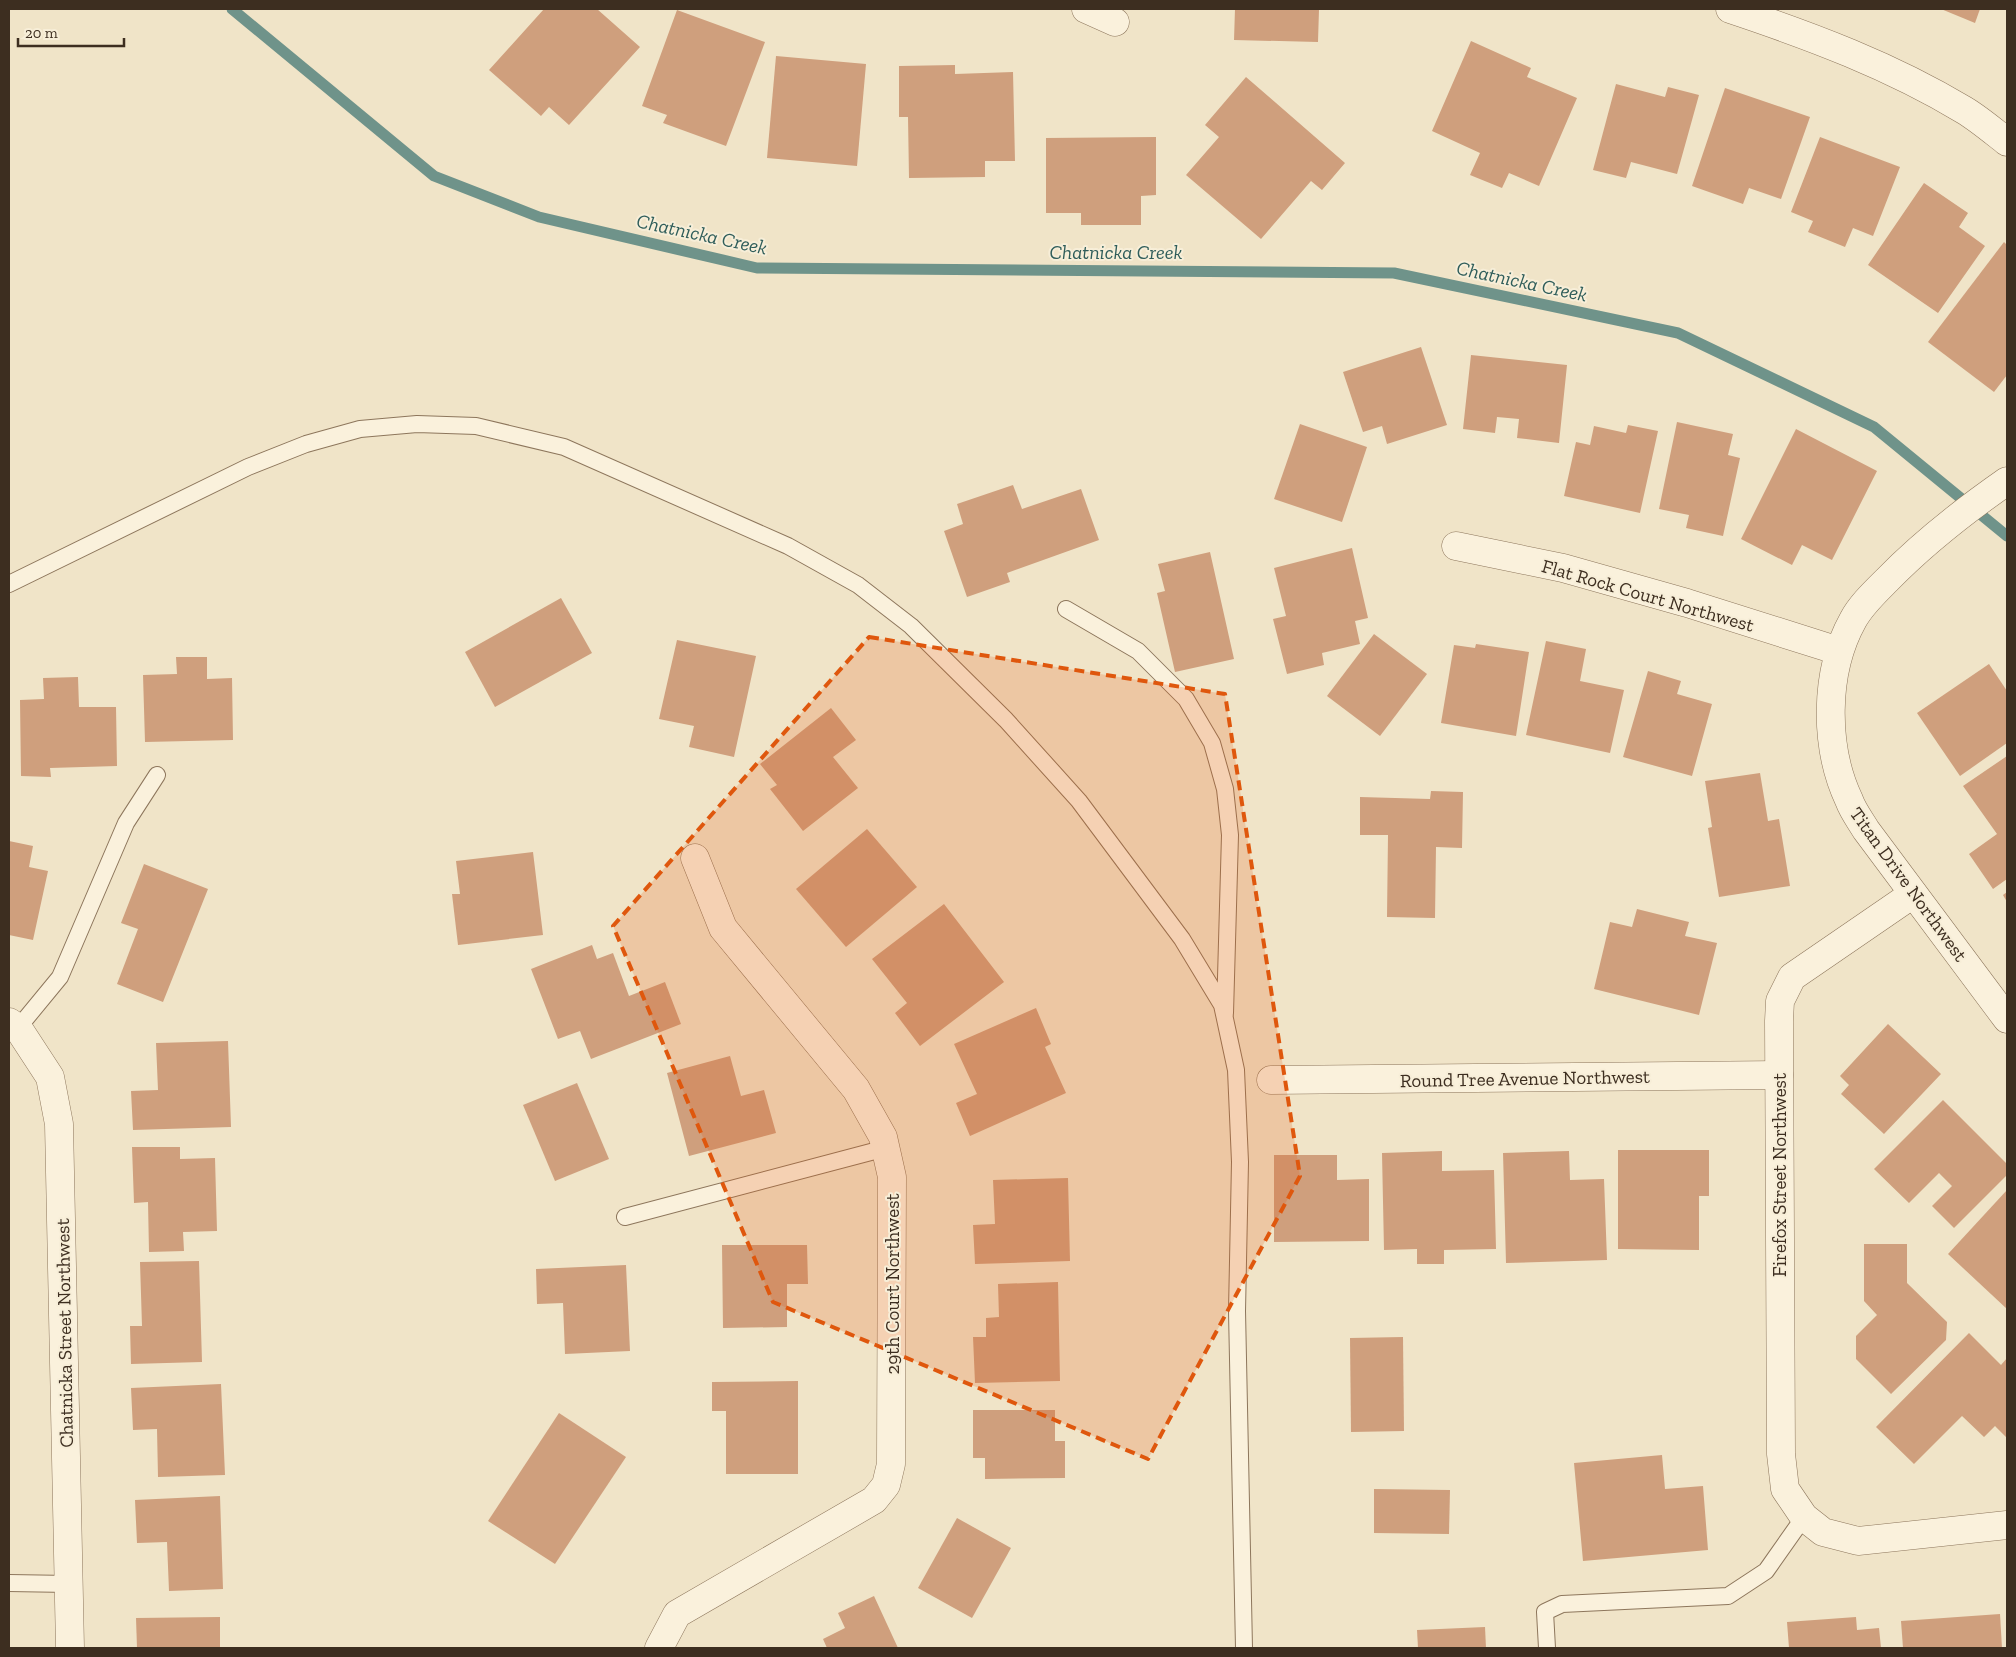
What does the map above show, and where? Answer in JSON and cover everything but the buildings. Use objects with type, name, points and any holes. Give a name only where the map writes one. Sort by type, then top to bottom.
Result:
[{"type":"street","points":[[1086,9],[1115,22]]},
{"type":"street","points":[[1730,9],[1797,31],[1886,67],[1966,111],[2007,142]]},
{"type":"street","name":"Titan Drive Northwest","points":[[2007,481],[1957,516],[1909,558],[1882,585],[1853,620],[1839,651],[1831,702],[1833,741],[1840,776],[1849,800],[1866,830],[2007,1019]]},
{"type":"street","name":"Flat Rock Court Northwest","points":[[1456,546],[1563,568],[1687,603],[1839,651]]},
{"type":"street","name":"29th Court Northwest","points":[[659,1648],[677,1614],[874,1500],[886,1485],[892,1464],[892,1177],[883,1137],[856,1089],[723,928],[695,858]]},
{"type":"street","name":"Firefox Street Northwest","points":[[1913,894],[1792,977],[1780,1001],[1781,1454],[1785,1489],[1804,1517],[1823,1532],[1858,1540],[2007,1525]]},
{"type":"street","name":"Chatnicka Street Northwest","points":[[14,1025],[50,1077],[59,1124],[70,1648]]},
{"type":"street","name":"Round Tree Avenue Northwest","points":[[1271,1080],[1779,1075]]},
{"type":"lane","points":[[9,584],[248,467],[306,444],[360,429],[417,424],[476,426],[564,447],[788,546],[858,586],[911,626],[1006,720],[1079,801],[1182,938],[1222,1005],[1236,1070],[1240,1162],[1237,1311],[1244,1648]]},
{"type":"lane","points":[[1066,609],[1138,651],[1186,699],[1212,743],[1225,789],[1230,835],[1225,1020]]},
{"type":"lane","points":[[14,1025],[60,977],[126,823],[157,775]]},
{"type":"lane","points":[[625,1217],[886,1148]]},
{"type":"lane","points":[[1546,1648],[1545,1612],[1562,1604],[1728,1596],[1766,1571],[1804,1517]]},
{"type":"lane","points":[[9,1583],[68,1584]]},
{"type":"highlighted area","points":[[869,637],[1225,694],[1300,1176],[1148,1459],[773,1302],[613,926]]},
{"type":"waterway","name":"Chatnicka Creek","points":[[232,9],[434,176],[539,217],[757,268],[1394,273],[1678,333],[1874,427],[2007,536]]}]
